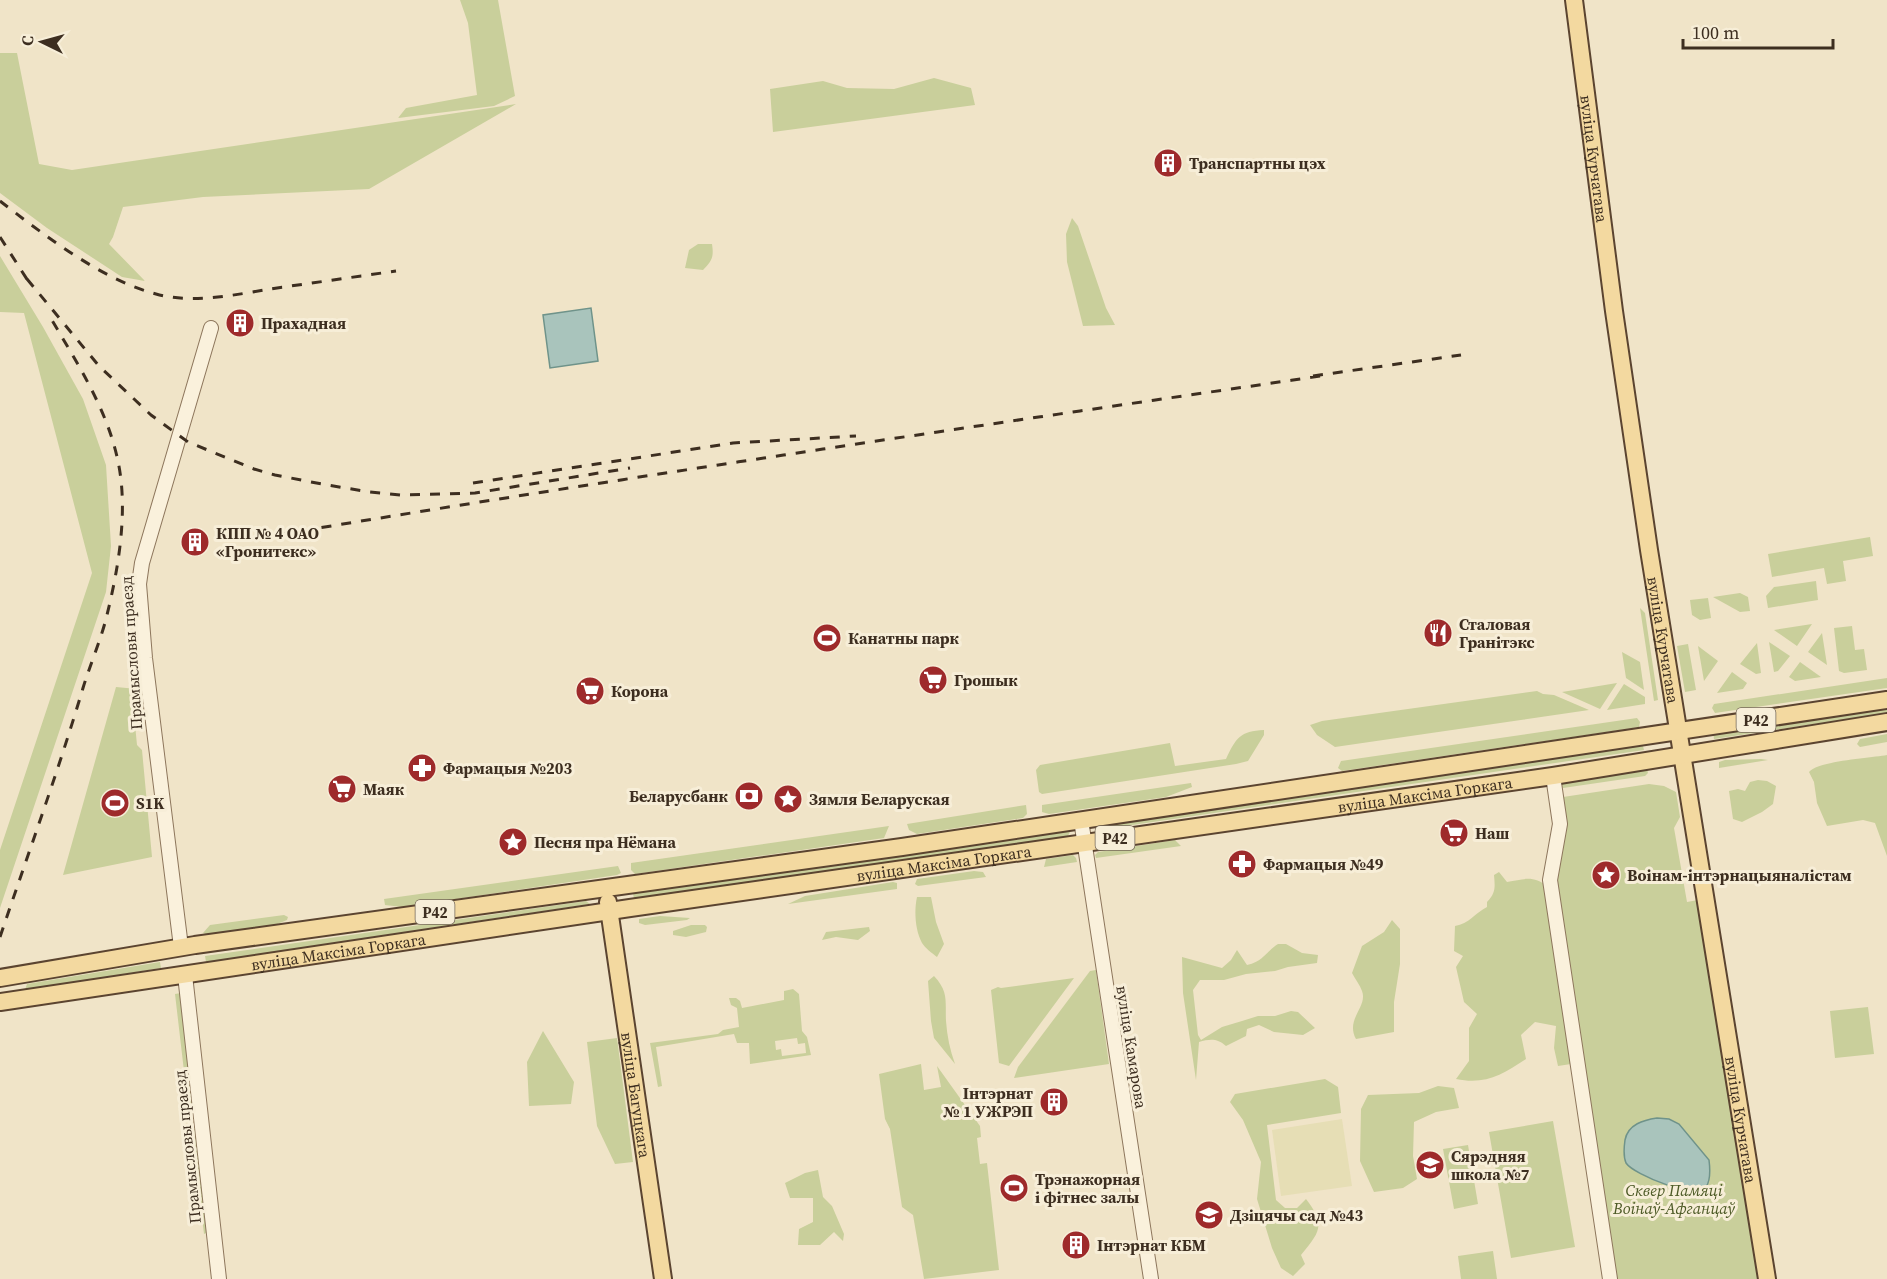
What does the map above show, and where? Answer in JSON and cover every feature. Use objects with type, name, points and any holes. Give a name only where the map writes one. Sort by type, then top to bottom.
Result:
[{"type":"main road","name":"вуліца Курчатава","points":[[1574,0],[1616,323],[1678,731],[1767,1279]]},
{"type":"main road","name":"вуліца Максіма Горкага","points":[[0,978],[181,947],[606,889],[1887,700]]},
{"type":"main road","name":"вуліца Максіма Горкага","points":[[0,1002],[609,911],[1553,776],[1887,722]]},
{"type":"main road","name":"вуліца Багуцкага","points":[[606,889],[663,1279]]},
{"type":"street","name":"Прамысловы праезд","points":[[181,947],[145,658],[139,584],[142,563],[212,328]]},
{"type":"street","points":[[1553,776],[1560,824],[1550,880],[1610,1279]]},
{"type":"street","name":"вуліца Камарова","points":[[1081,820],[1151,1279]]},
{"type":"street","name":"Прамысловы праезд","points":[[185,975],[219,1279]]},
{"type":"shaded area","points":[[1342,1119],[1352,1186],[1281,1196],[1272,1130]]},
{"type":"green space","points":[[460,0],[498,0],[515,96],[494,106],[398,118],[406,108],[477,95],[468,23]]},
{"type":"green space","points":[[0,53],[17,53],[39,164],[72,170],[516,104],[369,189],[203,197],[123,207],[109,244],[145,281],[122,277],[47,228],[0,193]]},
{"type":"green space","points":[[934,78],[971,88],[975,105],[773,132],[770,89],[823,81],[847,88],[894,89]]},
{"type":"green space","points":[[1072,218],[1078,226],[1106,308],[1115,325],[1083,326],[1067,262],[1066,234]]},
{"type":"green space","points":[[698,244],[712,244],[710,261],[703,270],[685,268],[689,250]]},
{"type":"green space","points":[[0,256],[83,399],[106,465],[111,546],[106,592],[0,908],[0,850],[92,573],[24,313],[0,312]]},
{"type":"green space","points":[[1870,537],[1873,556],[1843,561],[1846,581],[1827,584],[1824,568],[1772,577],[1768,554]]},
{"type":"green space","points":[[1816,581],[1818,600],[1768,608],[1766,596],[1774,587]]},
{"type":"green space","points":[[1740,593],[1748,597],[1750,611],[1740,612],[1713,597]]},
{"type":"green space","points":[[1708,598],[1711,618],[1700,620],[1692,615],[1690,600]]},
{"type":"green space","points":[[1640,608],[1645,613],[1658,700],[1654,701]]},
{"type":"green space","points":[[1812,624],[1797,646],[1774,630]]},
{"type":"green space","points":[[1852,626],[1855,650],[1864,649],[1867,670],[1844,673],[1839,671],[1834,628]]},
{"type":"green space","points":[[1822,633],[1827,665],[1808,652]]},
{"type":"green space","points":[[1769,642],[1790,656],[1778,671],[1774,672]]},
{"type":"green space","points":[[1757,643],[1761,673],[1756,674],[1740,664]]},
{"type":"green space","points":[[1688,644],[1696,690],[1685,692],[1677,646]]},
{"type":"green space","points":[[1698,646],[1718,661],[1704,681]]},
{"type":"green space","points":[[1622,652],[1640,662],[1644,690],[1626,678]]},
{"type":"green space","points":[[1800,662],[1821,677],[1795,681],[1789,677]]},
{"type":"green space","points":[[1732,672],[1747,683],[1743,689],[1717,693]]},
{"type":"green space","points":[[1887,678],[1887,688],[1715,713],[1712,708],[1714,704]]},
{"type":"green space","points":[[1617,683],[1600,709],[1562,692]]},
{"type":"green space","points":[[1624,684],[1645,697],[1645,704],[1607,710]]},
{"type":"green space","name":"S1K","points":[[116,687],[137,689],[133,704],[137,745],[142,750],[152,857],[63,875]]},
{"type":"green space","points":[[1537,691],[1554,695],[1589,710],[1335,747],[1317,735],[1310,725],[1322,721]]},
{"type":"green space","points":[[1887,706],[1887,713],[1714,739],[1713,732]]},
{"type":"green space","points":[[1637,718],[1640,722],[1639,727],[1342,771],[1338,768],[1341,761]]},
{"type":"green space","points":[[1264,730],[1264,735],[1248,761],[1042,794],[1039,792],[1036,770],[1040,765],[1170,743],[1175,766],[1226,759],[1240,737],[1249,732]]},
{"type":"green space","points":[[1887,734],[1887,742],[1860,747],[1857,744],[1860,739]]},
{"type":"green space","points":[[1642,742],[1644,750],[1112,828],[1111,822]]},
{"type":"green space","points":[[1887,755],[1887,856],[1875,823],[1863,820],[1827,826],[1817,803],[1814,782],[1809,772],[1822,765]]},
{"type":"green space","points":[[1725,760],[1768,760],[1719,768],[1719,762]]},
{"type":"green space","points":[[1647,769],[1648,773],[1645,776],[1563,788],[1560,785],[1565,780]]},
{"type":"green space","points":[[1767,781],[1776,786],[1773,804],[1742,822],[1733,819],[1729,791],[1738,789],[1745,791],[1750,782]]},
{"type":"green space","points":[[1191,783],[1192,787],[1166,797],[1049,814],[1042,812],[1042,805]]},
{"type":"green space","name":"Сквер Памяці Воінаў-Афганцаў","points":[[1649,784],[1664,786],[1676,792],[1680,817],[1674,828],[1687,902],[1698,900],[1759,1279],[1613,1279],[1555,885],[1566,827],[1563,797]]},
{"type":"green space","points":[[1026,805],[1027,814],[1023,818],[917,834],[909,830],[907,824]]},
{"type":"green space","points":[[889,826],[884,838],[635,874],[631,870],[631,863]]},
{"type":"green space","points":[[1067,829],[1070,832],[1068,836],[634,899],[633,893]]},
{"type":"green space","points":[[1175,840],[1181,846],[1096,858],[1095,855],[1098,852]]},
{"type":"green space","points":[[1073,855],[1077,862],[1044,867],[1046,859]]},
{"type":"green space","points":[[618,866],[621,873],[617,875],[402,907],[385,905],[384,899]]},
{"type":"green space","points":[[974,871],[983,872],[986,877],[918,886],[915,884],[917,879]]},
{"type":"green space","points":[[1499,872],[1507,882],[1533,879],[1548,887],[1571,1064],[1558,1066],[1554,1048],[1556,1026],[1535,1022],[1521,1035],[1526,1059],[1509,1070],[1485,1080],[1466,1081],[1456,1079],[1469,1061],[1469,1028],[1477,1014],[1464,1002],[1456,967],[1463,956],[1454,951],[1455,926],[1464,923],[1487,907],[1487,902],[1494,890],[1494,875]]},
{"type":"green space","points":[[897,883],[897,889],[788,904],[805,896]]},
{"type":"green space","points":[[917,897],[931,897],[936,922],[944,944],[937,957],[925,947],[918,932]]},
{"type":"green space","points":[[586,901],[590,904],[206,962],[205,956]]},
{"type":"green space","points":[[284,915],[288,917],[287,920],[275,925],[208,935],[203,933],[210,925]]},
{"type":"green space","points":[[660,916],[690,918],[645,925],[639,923],[639,919]]},
{"type":"green space","points":[[1392,920],[1400,929],[1400,964],[1394,1002],[1394,1032],[1356,1039],[1353,1025],[1363,997],[1352,973],[1362,946],[1384,932]]},
{"type":"green space","points":[[691,925],[705,925],[706,932],[686,937],[673,935],[673,931]]},
{"type":"green space","points":[[869,927],[870,931],[858,940],[836,937],[822,940],[826,932]]},
{"type":"green space","points":[[1278,944],[1286,944],[1302,953],[1318,955],[1317,963],[1246,974],[1224,980],[1200,980],[1193,990],[1198,1035],[1201,1040],[1222,1027],[1258,1016],[1275,1016],[1291,1011],[1298,1012],[1315,1028],[1303,1035],[1274,1032],[1259,1025],[1247,1029],[1246,1036],[1226,1046],[1213,1040],[1199,1042],[1196,1080],[1183,993],[1182,957],[1222,968],[1237,950],[1247,965],[1261,959]]},
{"type":"green space","points":[[160,962],[161,968],[25,990],[27,984]]},
{"type":"green space","points":[[1096,970],[1109,1064],[1014,1078],[1018,1067],[1090,971]]},
{"type":"green space","points":[[934,976],[944,992],[947,1032],[955,1064],[934,1038],[928,981]]},
{"type":"green space","points":[[1074,978],[1009,1066],[999,1063],[991,990],[998,987]]},
{"type":"green space","points":[[793,989],[799,994],[802,1031],[807,1037],[811,1055],[750,1064],[749,1043],[737,1043],[734,1034],[656,1047],[662,1086],[658,1087],[650,1043],[718,1034],[723,1030],[739,1027],[737,1008],[731,1005],[729,998],[736,998],[740,1001],[742,1008],[784,1000],[784,991]],"holes":[[[797,1038],[798,1044],[805,1043],[806,1053],[782,1056],[781,1049],[776,1050],[775,1041]]]},
{"type":"green space","points":[[181,993],[195,1113],[189,1114],[175,994]]},
{"type":"green space","points":[[1868,1007],[1874,1054],[1835,1058],[1830,1011]]},
{"type":"green space","points":[[543,1031],[574,1082],[571,1104],[529,1106],[527,1062]]},
{"type":"green space","points":[[617,1038],[633,1162],[615,1164],[597,1126],[587,1042]]},
{"type":"green space","points":[[921,1064],[924,1090],[941,1087],[937,1066],[980,1126],[981,1137],[977,1138],[980,1164],[987,1163],[999,1270],[924,1279],[913,1215],[902,1207],[879,1074]]},
{"type":"green space","points":[[1325,1079],[1338,1087],[1341,1113],[1267,1125],[1276,1200],[1285,1208],[1297,1208],[1306,1199],[1318,1222],[1313,1240],[1301,1255],[1305,1264],[1293,1276],[1281,1268],[1272,1248],[1257,1199],[1261,1162],[1243,1120],[1230,1102],[1235,1094]]},
{"type":"green space","points":[[1438,1086],[1454,1088],[1459,1108],[1436,1112],[1414,1122],[1413,1156],[1417,1179],[1403,1188],[1374,1192],[1360,1161],[1361,1109],[1368,1095],[1419,1093]]},
{"type":"green space","points":[[1553,1121],[1575,1247],[1511,1258],[1489,1132]]},
{"type":"green space","points":[[197,1126],[208,1232],[204,1234],[191,1127]]},
{"type":"green space","points":[[1468,1145],[1478,1204],[1454,1209],[1443,1149]]},
{"type":"green space","points":[[818,1170],[823,1197],[832,1206],[844,1234],[843,1241],[834,1232],[820,1245],[798,1245],[799,1229],[813,1222],[813,1198],[790,1198],[785,1183],[805,1173]]},
{"type":"green space","points":[[1493,1251],[1497,1279],[1461,1279],[1458,1256]]},
{"type":"water","points":[[591,308],[598,361],[550,368],[543,315]]},
{"type":"water","points":[[1657,1118],[1669,1119],[1679,1124],[1709,1160],[1710,1170],[1706,1187],[1700,1190],[1679,1188],[1641,1174],[1626,1163],[1624,1146],[1629,1130],[1642,1122]]},
{"type":"railway","points":[[0,201],[54,242],[95,267],[136,287],[170,297],[228,296],[396,271]]},
{"type":"railway","points":[[0,237],[30,284]]},
{"type":"railway","points":[[27,279],[99,366],[151,415],[188,442],[254,469],[327,485],[400,495],[475,493],[630,468]]},
{"type":"railway","points":[[0,937],[104,628],[120,550],[121,480],[111,435],[94,394],[49,315]]},
{"type":"railway","points":[[1313,376],[1461,355]]},
{"type":"railway","points":[[282,534],[801,452],[1321,376]]},
{"type":"railway","points":[[473,483],[733,443],[856,436]]},
{"type":"place","name":"Транспартны цэх","points":[[1168,163]]},
{"type":"place","name":"Прахадная","points":[[240,323]]},
{"type":"place","name":"КПП № 4 ОАО «Гронитекс»","points":[[195,542]]},
{"type":"place","name":"Сталовая Гранітэкс","points":[[1438,633]]},
{"type":"place","name":"Канатны парк","points":[[827,638]]},
{"type":"place","name":"Грошык","points":[[933,680]]},
{"type":"place","name":"Корона","points":[[590,691]]},
{"type":"place","name":"Фармацыя №203","points":[[422,768]]},
{"type":"place","name":"Маяк","points":[[342,789]]},
{"type":"place","name":"Беларусбанк","points":[[749,796]]},
{"type":"place","name":"Зямля Беларуская","points":[[788,799]]},
{"type":"place","name":"S1K","points":[[115,803]]},
{"type":"place","name":"Наш","points":[[1454,833]]},
{"type":"place","name":"Песня пра Нёмана","points":[[513,842]]},
{"type":"place","name":"Фармацыя №49","points":[[1242,864]]},
{"type":"place","name":"Воінам-інтэрнацыяналістам","points":[[1606,875]]},
{"type":"place","name":"Інтэрнат № 1 УЖРЭП","points":[[1054,1102]]},
{"type":"place","name":"Сярэдняя школа №7","points":[[1430,1165]]},
{"type":"place","name":"Трэнажорная і фітнес залы","points":[[1014,1188]]},
{"type":"place","name":"Дзіцячы сад №43","points":[[1209,1215]]},
{"type":"place","name":"Інтэрнат КБМ","points":[[1076,1245]]}]
